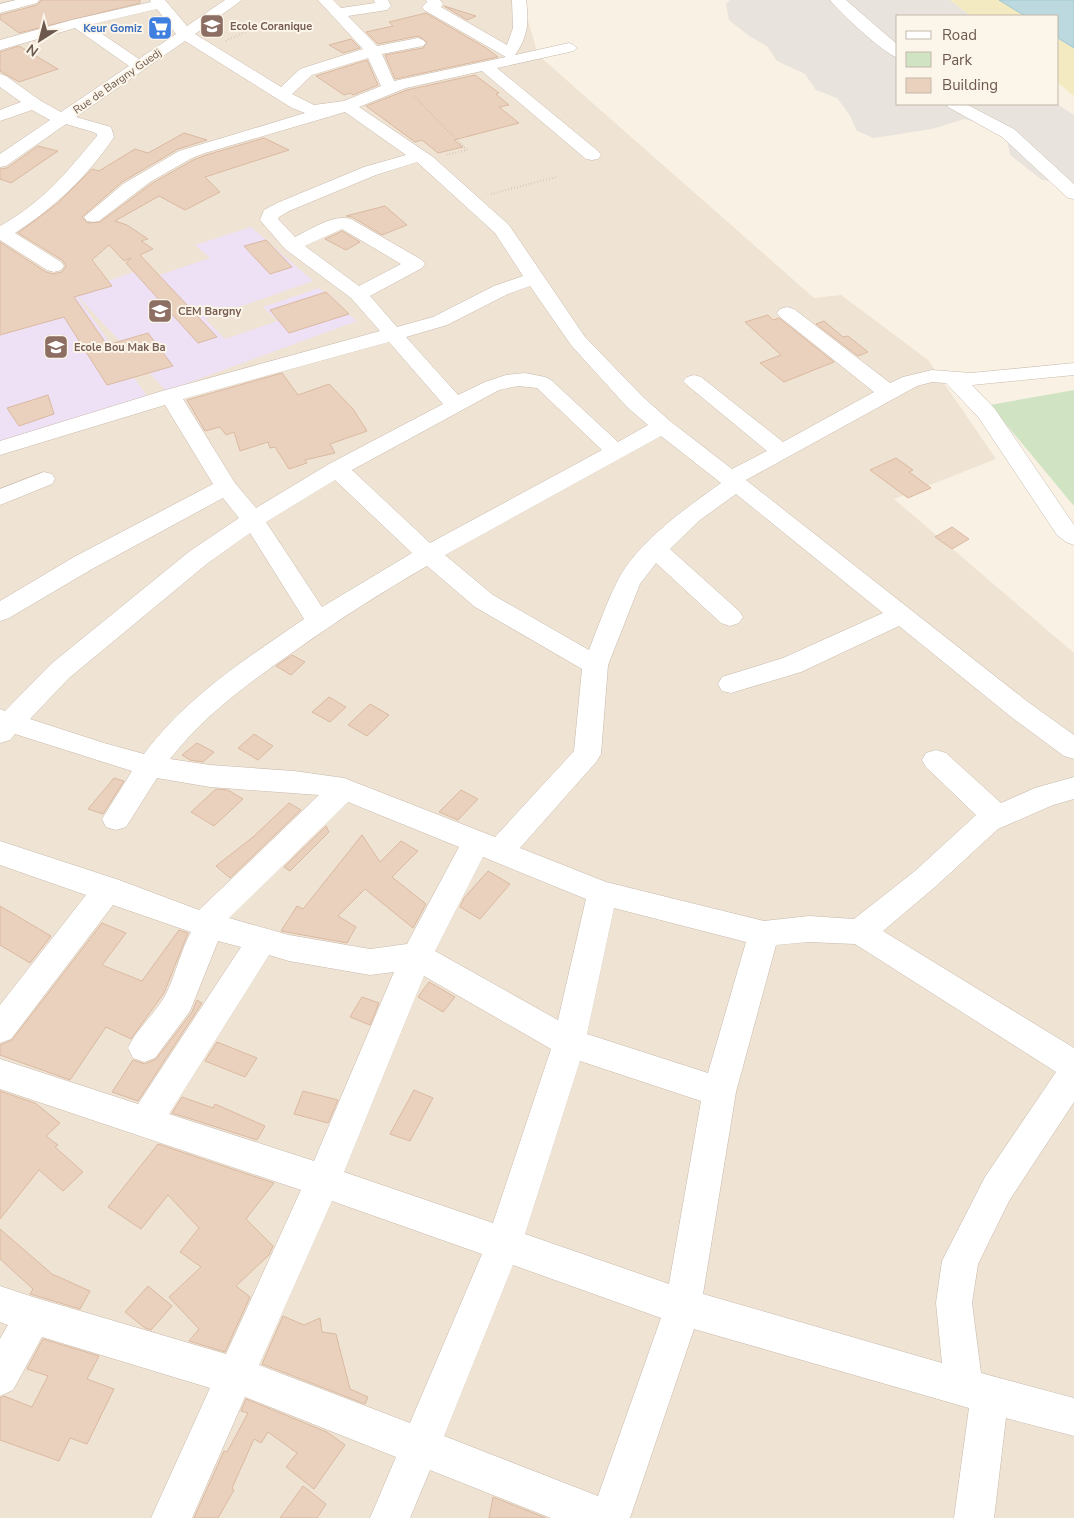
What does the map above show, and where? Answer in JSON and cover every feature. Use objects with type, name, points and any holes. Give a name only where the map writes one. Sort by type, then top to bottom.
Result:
[{"type":"street","points":[[0,9],[32,0]]},
{"type":"street","name":"Rue de Bargny Guedj","points":[[0,162],[235,0]]},
{"type":"street","points":[[325,0],[373,51],[395,87]]},
{"type":"street","points":[[338,13],[383,6],[381,0]]},
{"type":"street","points":[[433,0],[436,4],[429,8],[462,24],[509,53],[515,46],[521,30],[522,21],[519,0]]},
{"type":"street","points":[[837,0],[896,51]]},
{"type":"street","points":[[0,45],[158,2],[184,34],[298,105],[313,110],[347,106],[420,156],[502,229],[522,255],[535,278],[578,341],[628,396],[662,426],[1019,709],[1074,749]]},
{"type":"street","points":[[77,24],[139,66]]},
{"type":"street","points":[[282,95],[306,72],[373,51],[418,43]]},
{"type":"street","points":[[93,217],[111,201],[178,158],[199,149],[347,106],[395,87],[484,65],[569,48]]},
{"type":"street","points":[[484,65],[592,155]]},
{"type":"street","points":[[0,80],[34,104],[65,118],[94,125],[105,131],[106,137],[58,193],[40,209],[2,233],[54,266]]},
{"type":"street","points":[[0,116],[34,104]]},
{"type":"street","points":[[956,105],[1008,133],[1074,194]]},
{"type":"street","points":[[420,156],[370,171],[270,214],[269,220],[292,245],[358,294],[456,406]]},
{"type":"street","points":[[292,245],[340,223],[345,223],[415,264],[358,294]]},
{"type":"street","points":[[0,448],[170,396],[440,321],[501,290],[535,278]]},
{"type":"street","points":[[787,314],[889,393]]},
{"type":"street","points":[[171,1518],[323,1181],[389,1018],[417,956],[487,847],[588,754],[595,665],[629,582],[656,549],[692,515],[733,481],[820,429],[910,381],[932,376],[972,379],[1004,378],[1074,369]]},
{"type":"street","points":[[951,376],[987,414],[1065,530],[1074,537]]},
{"type":"street","points":[[3,725],[60,670],[148,597],[199,557],[253,520],[337,469],[456,406],[510,380],[535,381],[544,384],[616,452]]},
{"type":"street","points":[[694,380],[782,452]]},
{"type":"street","points":[[170,396],[226,486],[253,520],[318,620]]},
{"type":"street","points":[[116,819],[150,764],[192,716],[226,688],[318,620],[429,555],[662,426]]},
{"type":"street","points":[[337,469],[429,555],[484,601],[595,665]]},
{"type":"street","points":[[0,498],[44,479]]},
{"type":"street","points":[[0,612],[83,563],[226,486]]},
{"type":"street","points":[[656,549],[730,617]]},
{"type":"street","points":[[731,684],[792,665],[901,615]]},
{"type":"street","points":[[3,725],[150,764],[210,776],[313,782],[344,789],[602,893],[764,934],[809,929],[860,932],[1074,1066]]},
{"type":"street","points":[[936,760],[997,817]]},
{"type":"street","points":[[860,932],[925,879],[988,821],[1044,796],[1074,788]]},
{"type":"street","points":[[144,1048],[179,1000],[207,925],[344,789]]},
{"type":"street","points":[[0,853],[207,925],[289,948],[370,962],[417,956],[568,1043],[720,1092]]},
{"type":"street","points":[[0,1029],[108,889]]},
{"type":"street","points":[[390,1518],[504,1244],[568,1043],[602,893]]},
{"type":"street","points":[[610,1518],[683,1307],[720,1092],[764,934]]},
{"type":"street","points":[[145,1123],[262,941]]},
{"type":"street","points":[[0,1074],[323,1181],[683,1307],[1074,1417]]},
{"type":"street","points":[[974,1518],[977,1391],[954,1303],[960,1261],[997,1189],[1074,1074]]},
{"type":"street","points":[[0,1378],[17,1310],[216,1371],[236,1375],[603,1518]]},
{"type":"path","points":[[207,50],[252,29]]},
{"type":"path","points":[[395,87],[441,122],[467,150]]},
{"type":"path","points":[[469,199],[556,177]]},
{"type":"shaded area","points":[[0,0],[522,0],[538,55],[814,298],[841,295],[928,360],[996,459],[894,499],[1074,653],[1074,1518],[0,1518]]},
{"type":"shaded area","points":[[730,0],[950,0],[970,15],[896,15],[896,105],[1059,105],[1074,115],[1074,189],[1064,182],[1042,180],[1010,155],[1007,139],[994,127],[964,119],[932,129],[874,138],[857,131],[849,114],[837,98],[816,90],[805,74],[777,61],[767,46],[749,36],[729,20],[726,4]]},
{"type":"shaded area","points":[[251,227],[313,281],[205,319],[225,339],[278,321],[263,307],[319,288],[357,321],[166,391],[75,293],[147,396],[0,442],[0,297],[74,292],[140,270],[148,279],[210,258],[195,245]]},
{"type":"green space","points":[[1074,390],[1074,506],[990,405]]},
{"type":"sand","points":[[950,0],[999,0],[1023,15],[970,15]]},
{"type":"sand","points":[[1059,39],[1074,48],[1074,96],[1059,84]]},
{"type":"water","points":[[999,0],[1074,0],[1074,48],[1059,39],[1059,15],[1023,15]]},
{"type":"building","points":[[41,0],[140,0],[140,3],[19,33],[0,19],[0,15],[37,5]]},
{"type":"building","points":[[444,6],[476,16],[467,20]]},
{"type":"building","points":[[426,13],[498,57],[395,79],[385,55],[423,48],[427,42],[418,36],[378,44],[366,32],[393,26],[389,22]]},
{"type":"building","points":[[351,39],[360,48],[343,53],[329,45]]},
{"type":"building","points":[[19,46],[58,69],[19,82],[0,71],[0,52]]},
{"type":"building","points":[[367,60],[378,85],[353,95],[350,93],[344,95],[316,76]]},
{"type":"building","points":[[475,75],[499,93],[496,94],[509,105],[499,107],[519,123],[454,140],[463,147],[438,153],[422,140],[415,142],[366,106],[407,90]]},
{"type":"building","points":[[184,133],[207,140],[178,149],[122,182],[82,217],[87,223],[100,222],[151,184],[193,160],[206,155],[264,138],[289,150],[205,177],[220,192],[185,210],[159,196],[115,221],[127,225],[148,239],[141,241],[153,249],[140,255],[217,337],[198,343],[126,263],[131,258],[124,261],[109,245],[92,260],[112,286],[74,297],[107,345],[148,333],[173,366],[107,385],[64,317],[0,335],[0,242],[46,272],[53,274],[62,272],[66,266],[62,260],[18,233],[58,203],[92,169],[99,171],[135,149],[148,153]]},
{"type":"building","points":[[38,146],[58,151],[11,183],[0,179],[0,169],[7,168]]},
{"type":"building","points":[[385,206],[407,225],[382,235],[352,217],[346,216]]},
{"type":"building","points":[[342,231],[360,242],[346,250],[325,239]]},
{"type":"building","points":[[266,240],[292,267],[270,274],[244,246]]},
{"type":"building","points":[[326,292],[349,314],[289,333],[270,310]]},
{"type":"building","points":[[768,315],[773,320],[779,318],[834,362],[784,382],[760,363],[781,355],[745,322]]},
{"type":"building","points":[[824,321],[843,337],[848,336],[868,352],[858,356],[816,324]]},
{"type":"building","points":[[282,373],[298,395],[329,384],[353,409],[367,431],[330,444],[335,453],[305,460],[307,463],[289,469],[275,447],[270,448],[268,442],[240,451],[234,432],[226,435],[220,427],[205,431],[187,400]]},
{"type":"building","points":[[48,395],[54,414],[19,426],[7,408]]},
{"type":"building","points":[[896,458],[913,470],[909,472],[931,488],[908,498],[870,470]]},
{"type":"building","points":[[952,527],[969,539],[952,549],[935,537]]},
{"type":"building","points":[[292,655],[305,662],[291,675],[276,666]]},
{"type":"building","points":[[329,697],[346,707],[330,722],[312,712]]},
{"type":"building","points":[[370,704],[389,715],[367,736],[348,725]]},
{"type":"building","points":[[254,734],[273,746],[258,760],[238,748]]},
{"type":"building","points":[[197,743],[214,752],[203,762],[190,760],[182,755]]},
{"type":"building","points":[[114,778],[124,781],[103,814],[88,809]]},
{"type":"building","points":[[216,789],[228,790],[243,799],[214,826],[191,812]]},
{"type":"building","points":[[461,790],[478,799],[458,820],[439,812]]},
{"type":"building","points":[[289,803],[301,810],[230,878],[216,866],[253,837]]},
{"type":"building","points":[[326,826],[329,832],[290,871],[284,867]]},
{"type":"building","points":[[362,835],[380,862],[401,841],[418,851],[392,877],[426,904],[413,928],[365,889],[338,916],[356,927],[347,943],[281,931],[297,906],[303,909]]},
{"type":"building","points":[[488,871],[510,884],[480,919],[460,907],[464,898]]},
{"type":"building","points":[[0,906],[51,936],[30,963],[0,945]]},
{"type":"building","points":[[102,923],[126,933],[102,965],[142,981],[179,930],[188,933],[164,993],[131,1039],[106,1027],[70,1080],[0,1055],[0,1045],[12,1040]]},
{"type":"building","points":[[429,982],[455,997],[443,1012],[418,997]]},
{"type":"building","points":[[362,997],[379,1003],[370,1025],[350,1017]]},
{"type":"building","points":[[197,1000],[202,1003],[138,1101],[112,1092],[133,1060],[145,1064],[156,1059],[192,1012]]},
{"type":"building","points":[[217,1042],[257,1058],[245,1077],[205,1061]]},
{"type":"building","points":[[414,1090],[433,1098],[410,1141],[390,1134]]},
{"type":"building","points":[[0,1091],[35,1103],[60,1123],[46,1136],[58,1145],[55,1147],[83,1172],[63,1191],[39,1170],[0,1219]]},
{"type":"building","points":[[303,1091],[338,1100],[328,1123],[294,1114]]},
{"type":"building","points":[[182,1097],[213,1108],[215,1104],[265,1126],[257,1140],[172,1113]]},
{"type":"building","points":[[158,1144],[274,1183],[246,1219],[273,1246],[269,1255],[236,1286],[250,1297],[225,1352],[189,1341],[199,1329],[169,1297],[201,1267],[180,1252],[199,1228],[168,1195],[141,1229],[108,1207]]},
{"type":"building","points":[[0,1229],[52,1274],[90,1291],[80,1309],[30,1294],[33,1289],[0,1259]]},
{"type":"building","points":[[148,1286],[172,1306],[151,1330],[145,1328],[125,1312]]},
{"type":"building","points":[[283,1316],[304,1325],[320,1318],[322,1332],[336,1334],[350,1389],[368,1397],[365,1404],[262,1364]]},
{"type":"building","points":[[43,1339],[99,1356],[87,1379],[114,1389],[87,1444],[70,1438],[59,1461],[0,1440],[0,1398],[4,1396],[32,1407],[48,1376],[27,1369]]},
{"type":"building","points":[[246,1399],[327,1432],[345,1445],[314,1489],[286,1467],[297,1453],[268,1432],[261,1443],[254,1439],[232,1488],[234,1490],[218,1518],[194,1518],[224,1451],[227,1452],[248,1413],[241,1411]]},
{"type":"building","points":[[303,1486],[326,1504],[317,1518],[280,1518]]},
{"type":"building","points":[[493,1497],[546,1518],[489,1518]]},
{"type":"place","name":"Ecole Coranique","points":[[212,26]]},
{"type":"place","name":"Keur Gomiz","points":[[160,28]]},
{"type":"place","name":"CEM Bargny","points":[[160,311]]},
{"type":"place","name":"Ecole Bou Mak Ba","points":[[56,347]]}]
